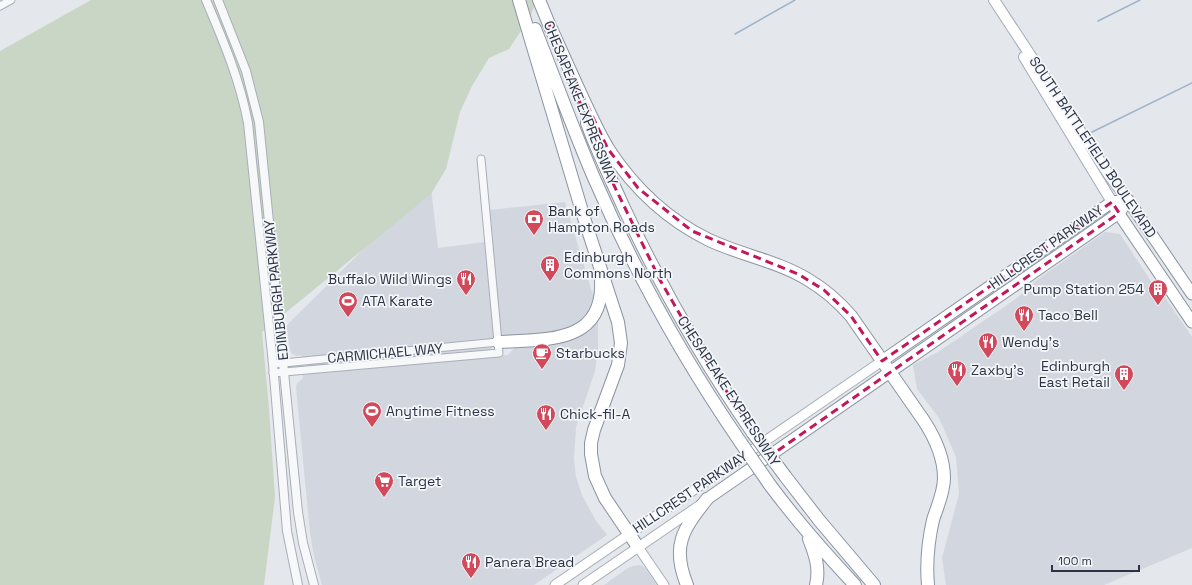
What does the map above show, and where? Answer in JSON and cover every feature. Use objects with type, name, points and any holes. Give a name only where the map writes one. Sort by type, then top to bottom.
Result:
[{"type":"highway","points":[[519,0],[584,218],[618,322],[622,343],[618,365],[594,430],[591,443],[591,454],[599,487],[604,498],[638,547]]},
{"type":"highway","name":"CHESAPEAKE EXPRESSWAY","points":[[524,0],[584,154],[613,220],[666,320],[722,415],[770,485],[822,549],[855,585]]},
{"type":"highway","name":"CHESAPEAKE EXPRESSWAY","points":[[539,0],[592,137],[635,232],[684,324],[710,368],[753,433],[819,520],[874,585]]},
{"type":"highway","points":[[548,22],[608,149],[638,188],[668,214],[692,231],[720,245],[798,274],[824,290],[851,316],[932,434],[942,462],[943,484],[929,541],[927,559],[928,585]]},
{"type":"highway","name":"HILLCREST PARKWAY","points":[[882,361],[1112,202],[1128,200]]},
{"type":"highway","name":"HILLCREST PARKWAY","points":[[707,499],[1119,213],[1128,200]]},
{"type":"highway","name":"SOUTH BATTLEFIELD BOULEVARD","points":[[1128,200],[1192,294]]},
{"type":"highway","name":"SOUTH BATTLEFIELD BOULEVARD","points":[[1112,202],[1192,322]]},
{"type":"highway","points":[[499,348],[559,338],[576,332],[591,321],[598,309],[602,293],[600,268]]},
{"type":"highway","points":[[687,585],[681,569],[679,553],[681,541],[685,528],[707,499]]},
{"type":"highway","points":[[788,508],[807,535],[817,559],[818,573],[816,585]]},
{"type":"main road","name":"SOUTH BATTLEFIELD BOULEVARD","points":[[990,0],[1112,202]]},
{"type":"main road","name":"SOUTH BATTLEFIELD BOULEVARD","points":[[994,0],[1109,174],[1128,200]]},
{"type":"main road","name":"HILLCREST PARKWAY","points":[[555,585],[882,361]]},
{"type":"main road","name":"HILLCREST PARKWAY","points":[[583,585],[707,499]]},
{"type":"main road","points":[[638,547],[664,585]]},
{"type":"street","points":[[0,6],[11,0]]},
{"type":"street","name":"EDINBURGH PARKWAY","points":[[206,0],[232,62],[242,93],[248,123],[274,373],[287,532],[298,585]]},
{"type":"street","name":"EDINBURGH PARKWAY","points":[[218,0],[246,71],[259,122],[300,528],[314,585]]},
{"type":"street","points":[[481,159],[499,348]]},
{"type":"street","name":"CARMICHAEL WAY","points":[[273,364],[499,348]]},
{"type":"street","name":"CARMICHAEL WAY","points":[[274,373],[499,348]]},
{"type":"highlighted area","points":[[548,22],[608,149],[638,188],[692,231],[798,274],[824,290],[851,316],[882,361],[1112,202],[1119,213],[770,456],[711,368],[660,280],[608,173]]},
{"type":"shaded area","points":[[431,188],[438,248],[493,241],[490,210],[565,202],[595,302],[579,323],[564,332],[491,340],[492,356],[508,355],[516,346],[555,343],[598,316],[598,350],[595,371],[576,427],[574,459],[576,477],[582,495],[596,521],[607,535],[534,585],[322,585],[314,556],[310,533],[296,387],[297,383],[303,378],[301,355],[296,356],[291,353],[286,326],[407,206]]},
{"type":"shaded area","points":[[1105,232],[1120,234],[1160,295],[1162,293],[1192,337],[1192,548],[1104,585],[946,585],[942,558],[959,494],[956,457],[939,418],[917,389],[913,365],[938,352],[1004,307],[1032,287],[1034,282]]},
{"type":"shaded area","points":[[640,565],[645,568],[657,585],[604,585],[628,568]]},
{"type":"green space","points":[[91,0],[537,0],[530,17],[509,49],[489,58],[472,86],[460,112],[446,169],[431,194],[262,332],[275,497],[264,585],[0,585],[0,51]]},
{"type":"waterway","points":[[735,34],[795,0]]},
{"type":"waterway","points":[[1098,21],[1140,0]]},
{"type":"waterway","points":[[1088,134],[1192,83]]},
{"type":"place","name":"Bank of Hampton Roads","points":[[534,236]]},
{"type":"place","name":"Edinburgh Commons North","points":[[550,282]]},
{"type":"place","name":"Buffalo Wild Wings","points":[[466,296]]},
{"type":"place","name":"Pump Station 254","points":[[1158,306]]},
{"type":"place","name":"ATA Karate","points":[[348,318]]},
{"type":"place","name":"Taco Bell","points":[[1024,332]]},
{"type":"place","name":"Wendy's","points":[[988,359]]},
{"type":"place","name":"Starbucks","points":[[542,370]]},
{"type":"place","name":"Zaxby's","points":[[957,387]]},
{"type":"place","name":"Edinburgh East Retail","points":[[1124,391]]},
{"type":"place","name":"Anytime Fitness","points":[[372,428]]},
{"type":"place","name":"Chick-fil-A","points":[[546,431]]},
{"type":"place","name":"Target","points":[[384,498]]},
{"type":"place","name":"Panera Bread","points":[[471,579]]}]
